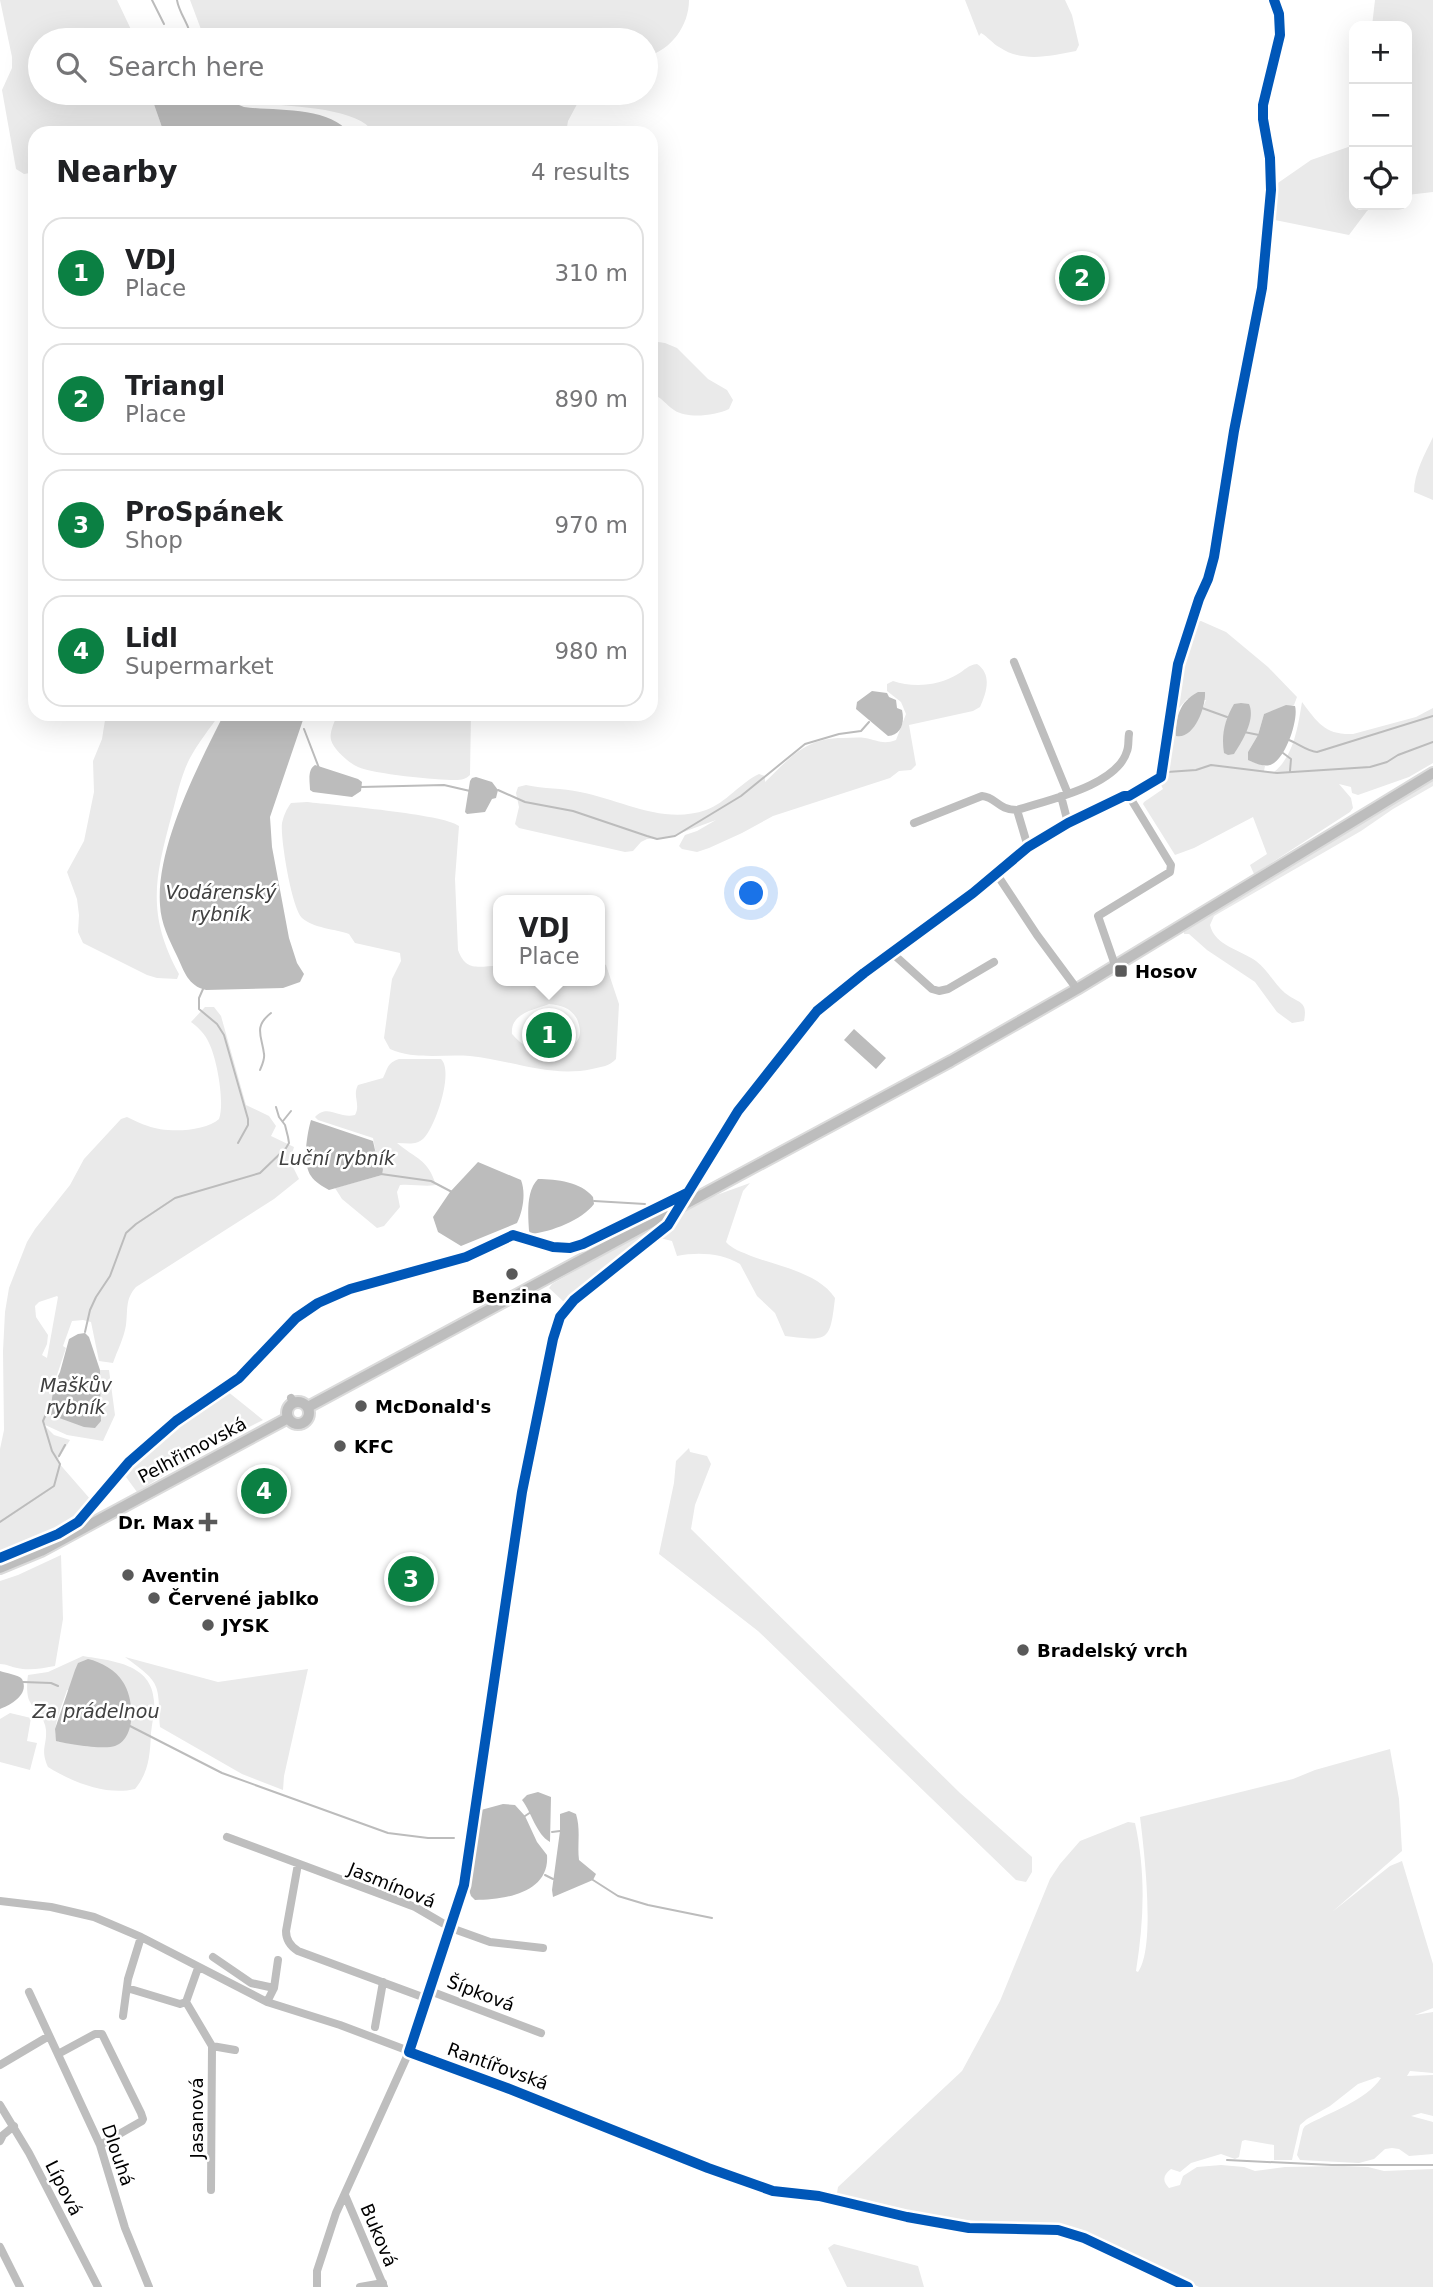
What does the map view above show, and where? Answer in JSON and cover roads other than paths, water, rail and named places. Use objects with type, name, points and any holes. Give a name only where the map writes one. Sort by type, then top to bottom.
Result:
[{"type":"main road","points":[[308,1407],[951,1061],[1077,989],[1433,773]]},
{"type":"main road","points":[[292,1400],[308,1407],[308,1417],[304,1422],[295,1423],[288,1418],[287,1409],[292,1400]]},
{"type":"main road","name":"Pelhřimovská","points":[[0,1568],[49,1546],[288,1418]]},
{"type":"street","points":[[1014,662],[1065,795],[1068,823]]},
{"type":"street","points":[[914,823],[982,796],[990,797],[1003,808],[1017,810],[1087,788],[1123,760],[1129,734]]},
{"type":"street","points":[[543,1948],[490,1942],[451,1928],[464,1885],[522,1492],[558,1324],[566,1309],[668,1225],[738,1111],[817,1011],[973,893],[1028,847],[1068,823],[1129,796],[1171,864],[1170,872],[1098,916],[1115,965]]},
{"type":"street","points":[[1017,810],[1028,847]]},
{"type":"street","points":[[996,873],[1037,936],[1077,989]]},
{"type":"street","points":[[892,953],[932,989],[939,992],[994,962]]},
{"type":"street","name":"Jasmínová","points":[[227,1837],[415,1908],[451,1928],[429,1995]]},
{"type":"street","points":[[298,1864],[286,1931],[289,1943],[298,1951],[383,1982],[429,1995]]},
{"type":"street","name":"Rantířovská","points":[[0,1901],[51,1907],[94,1917],[141,1937],[267,2002],[340,2025],[773,2191],[820,2196],[907,2217],[969,2228],[1058,2230],[1084,2238],[1188,2287]]},
{"type":"street","points":[[123,2016],[128,1979],[141,1937]]},
{"type":"street","points":[[213,1956],[251,1983],[274,1988]]},
{"type":"street","points":[[267,2002],[274,1988],[278,1960]]},
{"type":"street","points":[[186,2002],[198,1968]]},
{"type":"street","points":[[375,2026],[383,1982]]},
{"type":"street","points":[[127,1988],[180,2004],[186,2002]]},
{"type":"street","name":"Dlouhá","points":[[29,1992],[100,2145],[125,2228],[149,2287]]},
{"type":"street","name":"Šípková","points":[[317,2287],[317,2271],[336,2214],[409,2052],[429,1995],[541,2033]]},
{"type":"street","points":[[186,2002],[212,2046],[235,2050]]},
{"type":"street","points":[[58,2054],[95,2034],[102,2034],[141,2113],[142,2121],[100,2145]]},
{"type":"street","points":[[0,2065],[50,2036]]},
{"type":"street","name":"Jasanová","points":[[211,2190],[212,2046]]},
{"type":"street","name":"Lípová","points":[[0,2105],[98,2287]]},
{"type":"street","points":[[0,2141],[13,2126]]},
{"type":"street","name":"Buková","points":[[345,2195],[383,2285]]},
{"type":"street","points":[[0,2248],[20,2287]]},
{"type":"street","points":[[360,2287],[383,2285]]},
{"type":"water","points":[[154,105],[239,105],[301,111],[329,118],[342,126],[162,126]]},
{"type":"water","points":[[872,691],[887,693],[896,700],[897,708],[902,710],[902,724],[896,733],[888,736],[856,709],[857,702]]},
{"type":"water","points":[[1198,692],[1205,692],[1198,721],[1188,733],[1176,736],[1183,705]]},
{"type":"water","points":[[1234,704],[1249,704],[1251,716],[1244,737],[1234,754],[1228,755],[1224,753],[1224,727]]},
{"type":"water","points":[[1286,705],[1295,706],[1296,712],[1290,739],[1281,756],[1270,765],[1248,760],[1248,752],[1258,735],[1264,714]]},
{"type":"water","name":"Vodárenský rybník","points":[[221,721],[303,721],[270,817],[272,847],[289,938],[297,963],[304,974],[300,982],[283,988],[206,990],[195,985],[185,972],[168,937],[160,905],[165,858],[191,782]]},
{"type":"water","points":[[315,765],[358,779],[362,782],[361,791],[352,797],[313,792],[310,790],[309,776]]},
{"type":"water","points":[[476,777],[492,782],[498,790],[496,798],[492,799],[485,812],[467,814],[465,812],[470,781]]},
{"type":"water","points":[[854,1029],[886,1058],[876,1069],[844,1040]]},
{"type":"water","name":"Luční rybník","points":[[311,1120],[373,1141],[377,1159],[383,1169],[382,1175],[329,1190],[317,1182],[308,1170],[306,1156]]},
{"type":"water","points":[[478,1162],[521,1180],[524,1196],[522,1208],[517,1223],[461,1246],[438,1232],[433,1217],[450,1192]]},
{"type":"water","points":[[538,1179],[561,1181],[582,1188],[593,1197],[594,1204],[566,1224],[531,1234],[529,1203],[531,1190]]},
{"type":"water","name":"Maškův rybník","points":[[85,1333],[89,1337],[100,1370],[101,1421],[95,1428],[84,1427],[51,1415],[50,1412],[54,1384],[69,1339]]},
{"type":"water","name":"Za prádelnou","points":[[88,1659],[112,1670],[127,1689],[131,1707],[130,1726],[122,1742],[115,1746],[95,1747],[56,1741],[55,1729],[75,1670],[78,1663]]},
{"type":"water","name":"Za prádelnou","points":[[0,1671],[22,1679],[24,1685],[18,1698],[0,1709]]},
{"type":"water","points":[[538,1792],[551,1797],[550,1842],[541,1834],[522,1800],[527,1795]]},
{"type":"water","points":[[503,1804],[515,1805],[525,1816],[537,1842],[547,1855],[546,1868],[541,1878],[523,1892],[475,1900],[468,1887],[477,1816],[481,1810]]},
{"type":"water","points":[[569,1811],[576,1814],[579,1860],[596,1874],[593,1880],[553,1897],[560,1814]]},
{"type":"waterway","points":[[152,0],[164,24]]},
{"type":"waterway","points":[[177,0],[189,28]]},
{"type":"waterway","points":[[1202,708],[1227,717]]},
{"type":"waterway","points":[[1289,740],[1317,752],[1433,716]]},
{"type":"waterway","points":[[498,790],[525,802],[573,811],[657,839],[675,836],[741,796],[805,744],[861,731],[869,722]]},
{"type":"waterway","points":[[304,729],[319,768]]},
{"type":"waterway","points":[[1244,732],[1259,735]]},
{"type":"waterway","points":[[1167,772],[1196,770],[1211,765],[1277,773],[1370,767],[1433,742]]},
{"type":"waterway","points":[[1283,753],[1291,759],[1290,771]]},
{"type":"waterway","points":[[361,787],[444,785],[470,791]]},
{"type":"waterway","points":[[203,989],[199,998],[199,1009],[217,1024],[224,1035],[248,1119],[248,1125],[238,1143]]},
{"type":"waterway","points":[[260,1070],[264,1056],[260,1027],[271,1013]]},
{"type":"waterway","points":[[85,1332],[90,1310],[110,1276],[126,1233],[175,1198],[260,1173],[286,1148],[288,1137],[276,1107]]},
{"type":"waterway","points":[[283,1121],[291,1111]]},
{"type":"waterway","points":[[381,1174],[431,1181],[452,1192]]},
{"type":"waterway","points":[[594,1201],[645,1204]]},
{"type":"waterway","points":[[0,1522],[54,1486],[60,1464],[52,1451],[43,1421],[50,1412]]},
{"type":"waterway","points":[[59,1456],[65,1445]]},
{"type":"waterway","points":[[23,1682],[51,1683],[58,1686]]},
{"type":"waterway","points":[[130,1726],[222,1773],[388,1833],[454,1838]]},
{"type":"waterway","points":[[525,1816],[531,1812]]},
{"type":"waterway","points":[[552,1832],[560,1831]]},
{"type":"waterway","points":[[545,1875],[553,1879]]},
{"type":"waterway","points":[[593,1880],[618,1896],[712,1918]]},
{"type":"waterway","points":[[1227,2160],[1332,2165],[1433,2165]]},
{"type":"place","name":"Triangl","points":[[1082,278]]},
{"type":"place","name":"Hosov","points":[[1121,971]]},
{"type":"place","name":"VDJ","points":[[549,1035]]},
{"type":"place","name":"Benzina","points":[[512,1274]]},
{"type":"place","name":"McDonald's","points":[[361,1406]]},
{"type":"place","name":"KFC","points":[[340,1446]]},
{"type":"place","name":"Lidl","points":[[264,1491]]},
{"type":"place","name":"Dr. Max","points":[[208,1522]]},
{"type":"place","name":"Aventin","points":[[128,1575]]},
{"type":"place","name":"ProSpánek","points":[[411,1579]]},
{"type":"place","name":"Červené jablko","points":[[154,1598]]},
{"type":"place","name":"JYSK","points":[[208,1625]]},
{"type":"place","name":"Bradelský vrch","points":[[1023,1650]]}]
